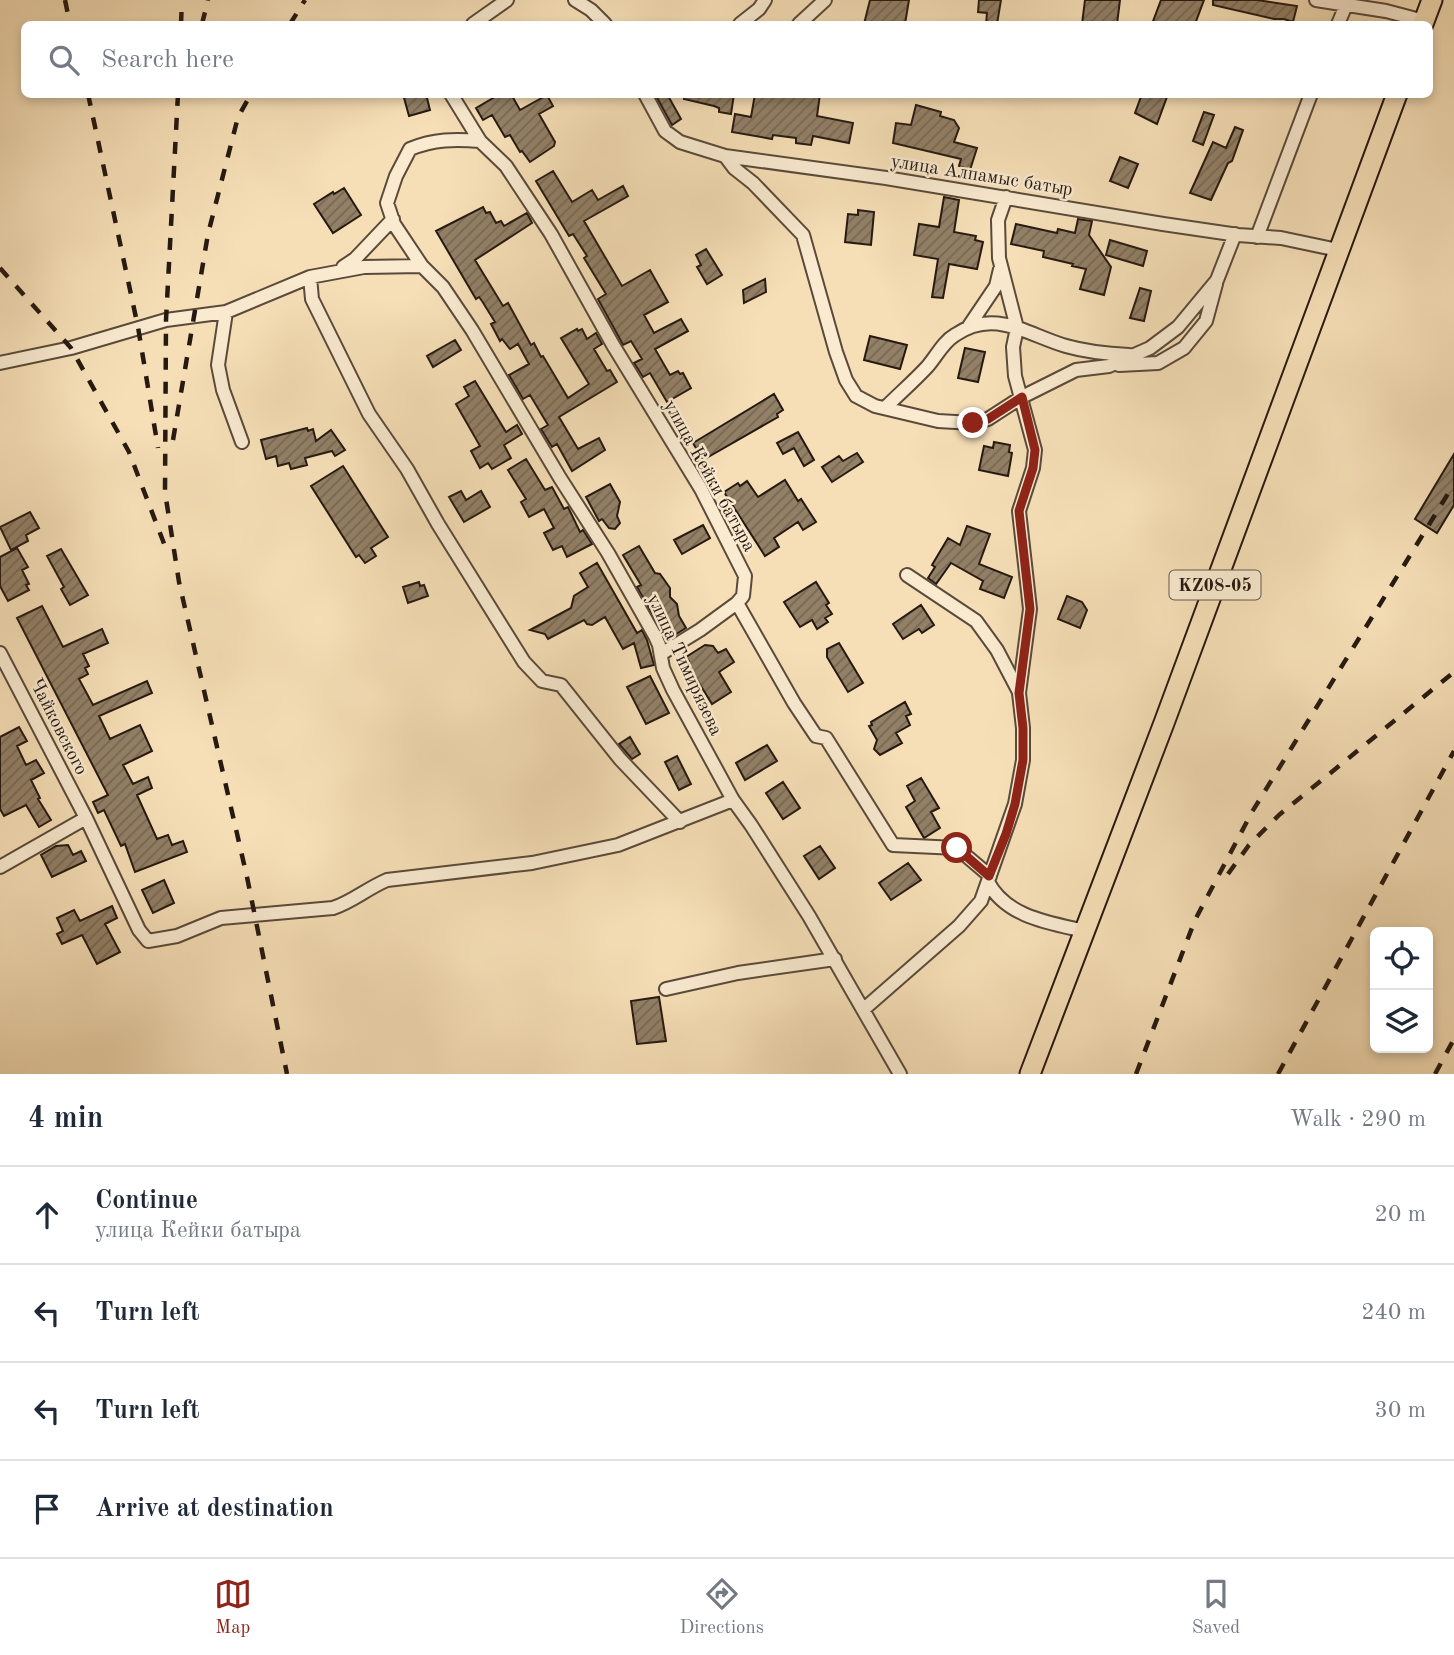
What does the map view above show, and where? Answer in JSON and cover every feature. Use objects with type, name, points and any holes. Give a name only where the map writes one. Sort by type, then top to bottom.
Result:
[{"type":"main road","points":[[1425,21],[1432,0]]},
{"type":"main road","name":"KZ08-05","points":[[1030,1074],[1164,723],[1395,98]]},
{"type":"street","points":[[477,21],[507,0]]},
{"type":"street","points":[[575,0],[602,21]]},
{"type":"street","points":[[744,21],[760,9],[765,0]]},
{"type":"street","points":[[802,21],[825,0]]},
{"type":"street","points":[[1316,0],[1386,11],[1418,21]]},
{"type":"street","points":[[1339,21],[1342,3]]},
{"type":"street","name":"улица Кейки батыра","points":[[453,98],[480,141],[506,166],[551,234],[613,345],[701,489],[745,576],[743,596],[737,603]]},
{"type":"street","name":"улица Алпамыс батыр","points":[[647,98],[665,131],[680,142],[725,156],[1235,234],[1281,238],[1338,250]]},
{"type":"street","points":[[1257,237],[1309,98]]},
{"type":"street","name":"улица Тимирязева","points":[[480,141],[446,139],[426,142],[410,149],[396,176],[387,203],[393,219],[422,266],[443,287],[472,330],[608,553],[654,636],[663,668],[673,690],[733,800],[835,959],[900,1074]]},
{"type":"street","points":[[725,156],[803,235],[846,380],[856,396],[885,408],[938,421],[973,423],[988,419],[1022,397],[1076,370],[1158,363],[1184,348],[1206,321],[1217,280],[1235,234]]},
{"type":"street","points":[[864,1009],[958,926],[981,901],[1015,804],[1023,760],[1019,693],[1030,609],[1019,511],[1033,468],[1035,450],[1015,376],[1013,347],[1017,328],[1001,265],[997,235],[998,220],[1006,197]]},
{"type":"street","points":[[336,271],[355,259],[393,219]]},
{"type":"street","points":[[969,326],[996,286],[1001,265]]},
{"type":"street","points":[[0,363],[71,348],[166,320],[226,312],[310,276],[364,267],[422,266]]},
{"type":"street","points":[[310,276],[312,299],[369,414],[407,469],[524,662],[542,681],[562,685],[620,760],[680,822],[733,800]]},
{"type":"street","points":[[1109,366],[1150,348],[1178,327],[1217,280]]},
{"type":"street","points":[[226,312],[218,365],[223,390],[242,442]]},
{"type":"street","points":[[885,408],[928,366],[952,336],[969,326],[986,322],[1007,324],[1064,345],[1096,353],[1133,356]]},
{"type":"street","points":[[907,575],[976,621],[997,650],[1019,693]]},
{"type":"street","points":[[661,654],[737,603],[794,703],[816,736],[826,738],[893,845],[957,848],[988,879],[994,895],[1005,905],[1046,922],[1085,931]]},
{"type":"street","name":"Чайковского","points":[[0,653],[86,818],[139,930],[148,941],[177,936],[222,918],[333,908],[347,903],[367,888],[387,880],[532,863],[618,845],[680,822]]},
{"type":"street","points":[[0,867],[86,818]]},
{"type":"street","points":[[666,989],[738,974],[835,959]]},
{"type":"building","points":[[870,0],[909,0],[906,21],[865,21]]},
{"type":"building","points":[[979,0],[1001,0],[998,21],[986,21],[987,13],[978,12]]},
{"type":"building","points":[[1085,0],[1120,0],[1117,21],[1082,21]]},
{"type":"building","points":[[1161,0],[1204,0],[1196,21],[1153,21]]},
{"type":"building","points":[[1213,0],[1257,0],[1297,6],[1293,21],[1290,21],[1213,5]]},
{"type":"building","points":[[404,98],[427,98],[430,110],[409,116]]},
{"type":"building","points":[[493,98],[513,98],[520,110],[542,98],[549,98],[553,106],[539,114],[555,142],[554,146],[530,162],[510,135],[505,137],[492,115],[483,120],[476,108]]},
{"type":"building","points":[[657,98],[669,98],[681,119],[672,125]]},
{"type":"building","points":[[733,98],[731,114],[719,112],[719,108],[714,106],[684,99]]},
{"type":"building","points":[[754,98],[819,98],[817,116],[853,123],[849,143],[813,136],[811,145],[796,143],[796,138],[773,135],[772,139],[732,132],[735,114],[751,117]]},
{"type":"building","points":[[1141,98],[1167,98],[1157,124],[1135,113]]},
{"type":"building","points":[[916,105],[941,112],[940,116],[954,120],[959,128],[954,142],[977,148],[970,170],[959,166],[961,159],[893,143],[896,123],[911,125]]},
{"type":"building","points":[[1204,112],[1214,115],[1203,145],[1193,141]]},
{"type":"building","points":[[1235,127],[1243,130],[1232,161],[1228,163],[1211,200],[1190,193],[1213,142],[1226,148]]},
{"type":"building","points":[[1120,157],[1138,164],[1128,188],[1110,181]]},
{"type":"building","points":[[553,171],[572,202],[592,190],[598,200],[623,186],[628,196],[584,221],[622,286],[650,270],[668,302],[644,315],[654,333],[681,319],[688,331],[655,349],[670,375],[678,371],[683,373],[691,388],[667,402],[650,373],[643,377],[634,363],[642,359],[631,341],[623,345],[598,299],[606,294],[584,258],[587,256],[573,234],[569,236],[536,181]]},
{"type":"building","points":[[344,188],[361,215],[333,233],[314,204]]},
{"type":"building","points":[[944,197],[959,200],[954,232],[976,236],[975,240],[983,242],[977,269],[949,264],[943,298],[932,297],[938,259],[914,255],[919,224],[939,227]]},
{"type":"building","points":[[483,207],[486,213],[490,212],[496,223],[501,221],[504,226],[527,213],[532,223],[475,260],[503,306],[508,303],[531,345],[534,343],[568,398],[589,384],[561,338],[577,329],[582,329],[587,339],[596,333],[602,344],[594,349],[617,382],[559,417],[578,449],[599,438],[605,450],[572,471],[557,444],[552,447],[541,429],[548,425],[530,395],[523,399],[509,375],[529,364],[518,344],[510,349],[502,339],[500,341],[491,324],[495,322],[479,297],[476,299],[436,231]]},
{"type":"building","points":[[858,210],[874,212],[871,245],[845,242],[848,214],[858,215]]},
{"type":"building","points":[[1078,219],[1092,221],[1089,235],[1111,267],[1104,295],[1080,289],[1086,269],[1043,257],[1044,251],[1011,244],[1016,224],[1057,233],[1058,229],[1075,233]]},
{"type":"building","points":[[1110,240],[1147,251],[1143,266],[1106,255]]},
{"type":"building","points":[[706,249],[722,275],[707,284],[697,267],[701,265],[696,255]]},
{"type":"building","points":[[765,279],[766,292],[744,303],[743,290]]},
{"type":"building","points":[[1140,288],[1151,291],[1144,321],[1130,318]]},
{"type":"building","points":[[870,336],[907,345],[900,369],[864,360]]},
{"type":"building","points":[[455,340],[461,350],[433,367],[427,356]]},
{"type":"building","points":[[965,348],[985,352],[978,382],[958,378]]},
{"type":"building","points":[[475,381],[506,432],[517,425],[522,434],[504,445],[511,458],[492,469],[488,463],[480,468],[471,451],[480,446],[456,404],[469,396],[464,387]]},
{"type":"building","points":[[774,394],[783,410],[777,414],[778,417],[703,460],[693,443]]},
{"type":"building","points":[[307,428],[308,431],[313,429],[316,441],[331,430],[345,450],[335,456],[332,451],[305,458],[307,465],[291,469],[289,463],[278,466],[276,456],[266,459],[261,440]]},
{"type":"building","points":[[798,432],[814,460],[804,466],[794,448],[783,454],[777,443]]},
{"type":"building","points":[[994,442],[1010,445],[1009,452],[1012,453],[1008,476],[979,470],[984,446],[993,448]]},
{"type":"building","points":[[857,453],[863,462],[832,482],[822,467],[839,456],[843,461]]},
{"type":"building","points":[[1454,454],[1454,505],[1437,533],[1415,519]]},
{"type":"building","points":[[526,459],[545,490],[552,487],[564,509],[568,507],[580,532],[583,530],[592,544],[567,557],[562,546],[553,550],[544,533],[554,528],[544,509],[529,517],[521,502],[526,499],[508,470]]},
{"type":"building","points":[[343,466],[388,537],[371,548],[376,556],[365,563],[359,555],[356,557],[311,486]]},
{"type":"building","points":[[785,480],[816,522],[803,530],[798,522],[774,538],[779,547],[765,556],[724,492],[747,481],[758,497]]},
{"type":"building","points":[[610,484],[620,502],[617,516],[620,523],[615,529],[609,528],[602,519],[599,521],[586,497]]},
{"type":"building","points":[[461,491],[466,500],[481,491],[490,507],[464,522],[449,497]]},
{"type":"building","points":[[30,512],[39,528],[26,535],[28,541],[11,550],[0,527]]},
{"type":"building","points":[[703,525],[710,538],[682,554],[674,540]]},
{"type":"building","points":[[967,526],[990,534],[979,564],[1012,577],[1004,598],[980,589],[983,581],[951,563],[936,584],[928,578],[935,567],[932,565],[948,538],[960,545]]},
{"type":"building","points":[[639,546],[655,573],[660,574],[670,588],[670,597],[677,604],[679,616],[686,628],[668,639],[637,587],[641,585],[623,555]]},
{"type":"building","points":[[17,548],[28,567],[22,570],[29,590],[8,601],[0,586],[0,557]]},
{"type":"building","points":[[61,549],[88,595],[70,605],[61,589],[64,587],[47,556]]},
{"type":"building","points":[[597,563],[637,633],[642,630],[654,665],[641,668],[634,643],[623,649],[605,617],[592,625],[584,620],[548,639],[545,634],[530,630],[571,608],[574,596],[588,587],[580,573]]},
{"type":"building","points":[[419,582],[420,586],[424,585],[428,596],[408,603],[403,587]]},
{"type":"building","points":[[816,582],[829,603],[826,605],[832,614],[825,618],[828,622],[817,629],[812,620],[800,627],[784,602]]},
{"type":"building","points":[[1067,596],[1082,602],[1087,610],[1080,628],[1058,619]]},
{"type":"building","points":[[921,605],[934,625],[922,633],[919,629],[903,639],[893,624]]},
{"type":"building","points":[[42,606],[63,647],[102,629],[108,643],[83,654],[89,666],[85,668],[88,674],[79,679],[93,705],[147,681],[152,693],[99,716],[110,739],[140,725],[152,751],[123,765],[133,784],[148,777],[152,788],[137,795],[157,839],[168,835],[172,845],[183,841],[187,852],[135,872],[125,844],[121,846],[104,810],[98,813],[93,802],[108,795],[17,618]]},
{"type":"building","points":[[839,643],[863,683],[848,692],[827,657],[827,649]]},
{"type":"building","points":[[705,645],[713,646],[718,653],[726,649],[734,662],[719,672],[731,692],[712,704],[696,678],[692,680],[682,664],[689,661],[686,657]]},
{"type":"building","points":[[650,676],[669,713],[646,724],[627,687]]},
{"type":"building","points":[[905,702],[911,714],[906,716],[910,725],[896,733],[902,743],[880,755],[874,749],[877,740],[869,726],[872,725],[871,722]]},
{"type":"building","points":[[19,727],[27,741],[17,746],[26,765],[36,760],[44,773],[31,780],[40,798],[38,799],[51,820],[39,827],[26,805],[4,816],[0,809],[0,737]]},
{"type":"building","points":[[630,737],[640,754],[632,759],[619,744]]},
{"type":"building","points":[[767,745],[777,761],[745,780],[736,763]]},
{"type":"building","points":[[677,756],[691,784],[679,790],[665,762]]},
{"type":"building","points":[[921,778],[939,808],[931,812],[940,828],[924,838],[906,807],[915,801],[907,786]]},
{"type":"building","points":[[783,782],[800,808],[783,819],[766,793]]},
{"type":"building","points":[[68,845],[73,855],[81,851],[86,861],[52,877],[41,855],[56,846]]},
{"type":"building","points":[[820,846],[835,868],[819,879],[804,856]]},
{"type":"building","points":[[908,863],[921,880],[891,900],[879,883]]},
{"type":"building","points":[[164,880],[174,903],[153,913],[142,890]]},
{"type":"building","points":[[112,906],[117,918],[105,924],[120,952],[97,964],[82,935],[62,944],[57,934],[63,931],[57,918],[74,910],[80,921]]},
{"type":"building","points":[[659,997],[666,1041],[637,1044],[631,1001]]},
{"type":"railway","points":[[65,0],[69,21]]},
{"type":"railway","points":[[181,21],[182,0]]},
{"type":"railway","points":[[203,21],[208,0]]},
{"type":"railway","points":[[292,21],[305,0]]},
{"type":"railway","points":[[89,98],[138,327],[158,448]]},
{"type":"railway","points":[[178,98],[166,320],[165,492],[179,582],[247,877],[287,1074]]},
{"type":"railway","points":[[173,440],[208,234],[238,117],[249,98]]},
{"type":"railway","points":[[0,268],[71,348],[129,452],[168,554]]},
{"type":"railway","points":[[1136,1074],[1195,920],[1252,812],[1454,484]]},
{"type":"railway","points":[[1228,874],[1249,845],[1279,815],[1454,672]]},
{"type":"railway","points":[[1278,1074],[1454,751]]},
{"type":"railway","points":[[1435,1074],[1454,1039]]},
{"type":"route","points":[[957,848],[989,876],[1006,834],[1023,760],[1019,693],[1030,609],[1019,511],[1027,492],[1035,450],[1022,397],[988,419],[973,423]]}]
